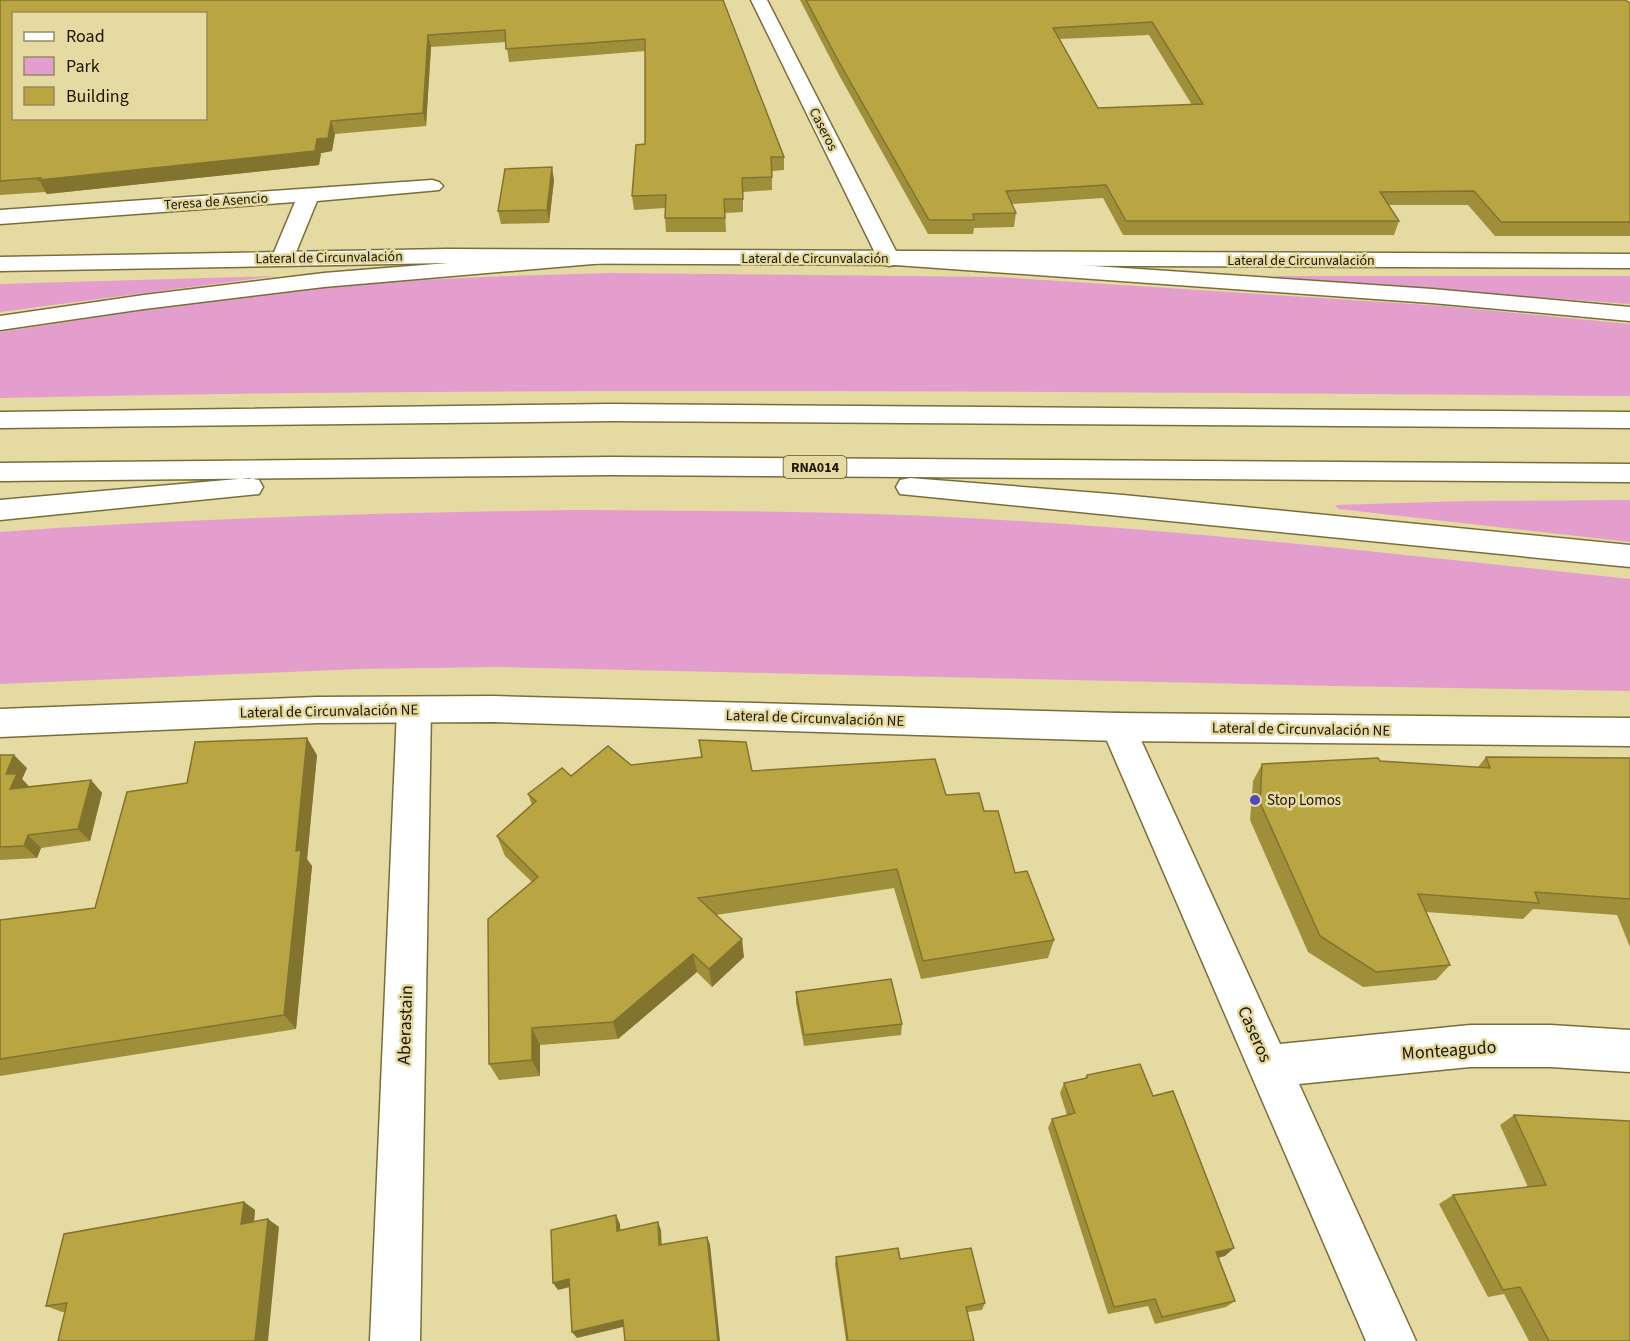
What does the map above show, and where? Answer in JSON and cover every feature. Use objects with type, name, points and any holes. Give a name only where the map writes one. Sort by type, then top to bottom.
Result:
[{"type":"main road","name":"Caseros","points":[[759,0],[889,259]]},
{"type":"main road","name":"Teresa de Asencio","points":[[0,217],[432,186]]},
{"type":"main road","points":[[283,257],[309,195]]},
{"type":"main road","name":"Lateral de Circunvalación","points":[[0,264],[283,257],[1630,261]]},
{"type":"main road","points":[[0,323],[313,281],[608,257]]},
{"type":"main road","points":[[889,259],[1432,296],[1630,314]]},
{"type":"main road","points":[[0,420],[222,415],[443,414],[1024,415],[1630,420]]},
{"type":"main road","points":[[0,510],[491,466]]},
{"type":"main road","name":"RNA014","points":[[0,472],[216,467],[491,466],[1630,472]]},
{"type":"main road","points":[[675,466],[1123,505],[1630,556]]},
{"type":"main road","name":"Lateral de Circunvalación NE","points":[[0,723],[306,710],[414,710],[591,711],[1118,727],[1630,732]]},
{"type":"main road","name":"Aberastain","points":[[395,1341],[414,710]]},
{"type":"main road","name":"Caseros","points":[[1118,727],[1391,1341]]},
{"type":"main road","name":"Monteagudo","points":[[1269,1066],[1470,1046],[1551,1046],[1630,1051]]},
{"type":"green space","points":[[609,273],[997,277],[1444,306],[1630,324],[1630,396],[611,391],[0,398],[0,332],[182,305],[318,288],[456,278]]},
{"type":"green space","points":[[276,276],[0,312],[0,284]]},
{"type":"green space","points":[[1276,276],[1630,276],[1630,304],[1271,278]]},
{"type":"green space","points":[[1630,500],[1630,542],[1339,509],[1335,505],[1468,501]]},
{"type":"green space","points":[[576,510],[882,514],[1066,524],[1308,545],[1630,579],[1630,691],[496,667],[359,669],[0,684],[0,532],[288,517]]},
{"type":"building","points":[[0,0],[723,0],[784,157],[771,157],[772,177],[742,178],[743,199],[724,199],[725,218],[665,218],[666,195],[632,196],[636,145],[645,144],[645,39],[506,49],[505,30],[428,35],[423,113],[331,121],[328,138],[317,139],[315,151],[39,180],[41,178],[0,181]]},
{"type":"building","points":[[806,0],[1625,0],[1630,3],[1630,222],[1501,222],[1474,191],[1380,192],[1399,221],[1126,221],[1106,185],[1006,191],[1016,213],[973,214],[974,220],[929,220]],"holes":[[[1152,22],[1203,104],[1098,108],[1053,28]]]},
{"type":"building","points":[[552,167],[547,210],[498,211],[505,169]]},
{"type":"building","points":[[307,738],[296,851],[301,850],[284,1015],[0,1059],[0,920],[95,908],[127,792],[187,783],[195,742]]},
{"type":"building","points":[[699,740],[746,742],[752,771],[935,759],[946,795],[979,793],[984,811],[998,811],[1015,873],[1027,871],[1054,940],[923,961],[897,869],[698,898],[742,939],[709,969],[693,954],[613,1022],[532,1028],[532,1060],[489,1064],[488,919],[538,877],[497,836],[536,801],[528,794],[562,768],[571,776],[608,746],[631,765],[702,757]]},
{"type":"building","points":[[0,755],[14,755],[6,774],[17,774],[10,789],[91,780],[78,829],[28,835],[24,846],[0,847]]},
{"type":"building","points":[[1486,757],[1630,758],[1630,899],[1535,892],[1539,903],[1418,894],[1450,965],[1376,972],[1320,936],[1260,803],[1262,764],[1378,758],[1380,761],[1490,768]]},
{"type":"building","points":[[891,979],[902,1024],[804,1035],[796,992]]},
{"type":"building","points":[[1140,1064],[1153,1096],[1173,1091],[1234,1248],[1216,1252],[1235,1301],[1162,1317],[1155,1299],[1114,1307],[1052,1119],[1075,1113],[1064,1083],[1087,1078],[1087,1075]]},
{"type":"building","points":[[1514,1115],[1630,1121],[1630,1341],[1549,1341],[1520,1287],[1503,1290],[1453,1195],[1546,1185]]},
{"type":"building","points":[[244,1202],[241,1224],[268,1219],[255,1341],[58,1341],[67,1303],[46,1306],[64,1234]]},
{"type":"building","points":[[616,1215],[617,1231],[658,1222],[659,1245],[707,1237],[718,1341],[625,1341],[623,1320],[572,1332],[569,1279],[553,1283],[551,1230]]},
{"type":"building","points":[[898,1248],[900,1259],[971,1248],[985,1303],[966,1307],[974,1341],[848,1341],[836,1257]]},
{"type":"place","name":"Stop Lomos","points":[[1255,800]]}]
